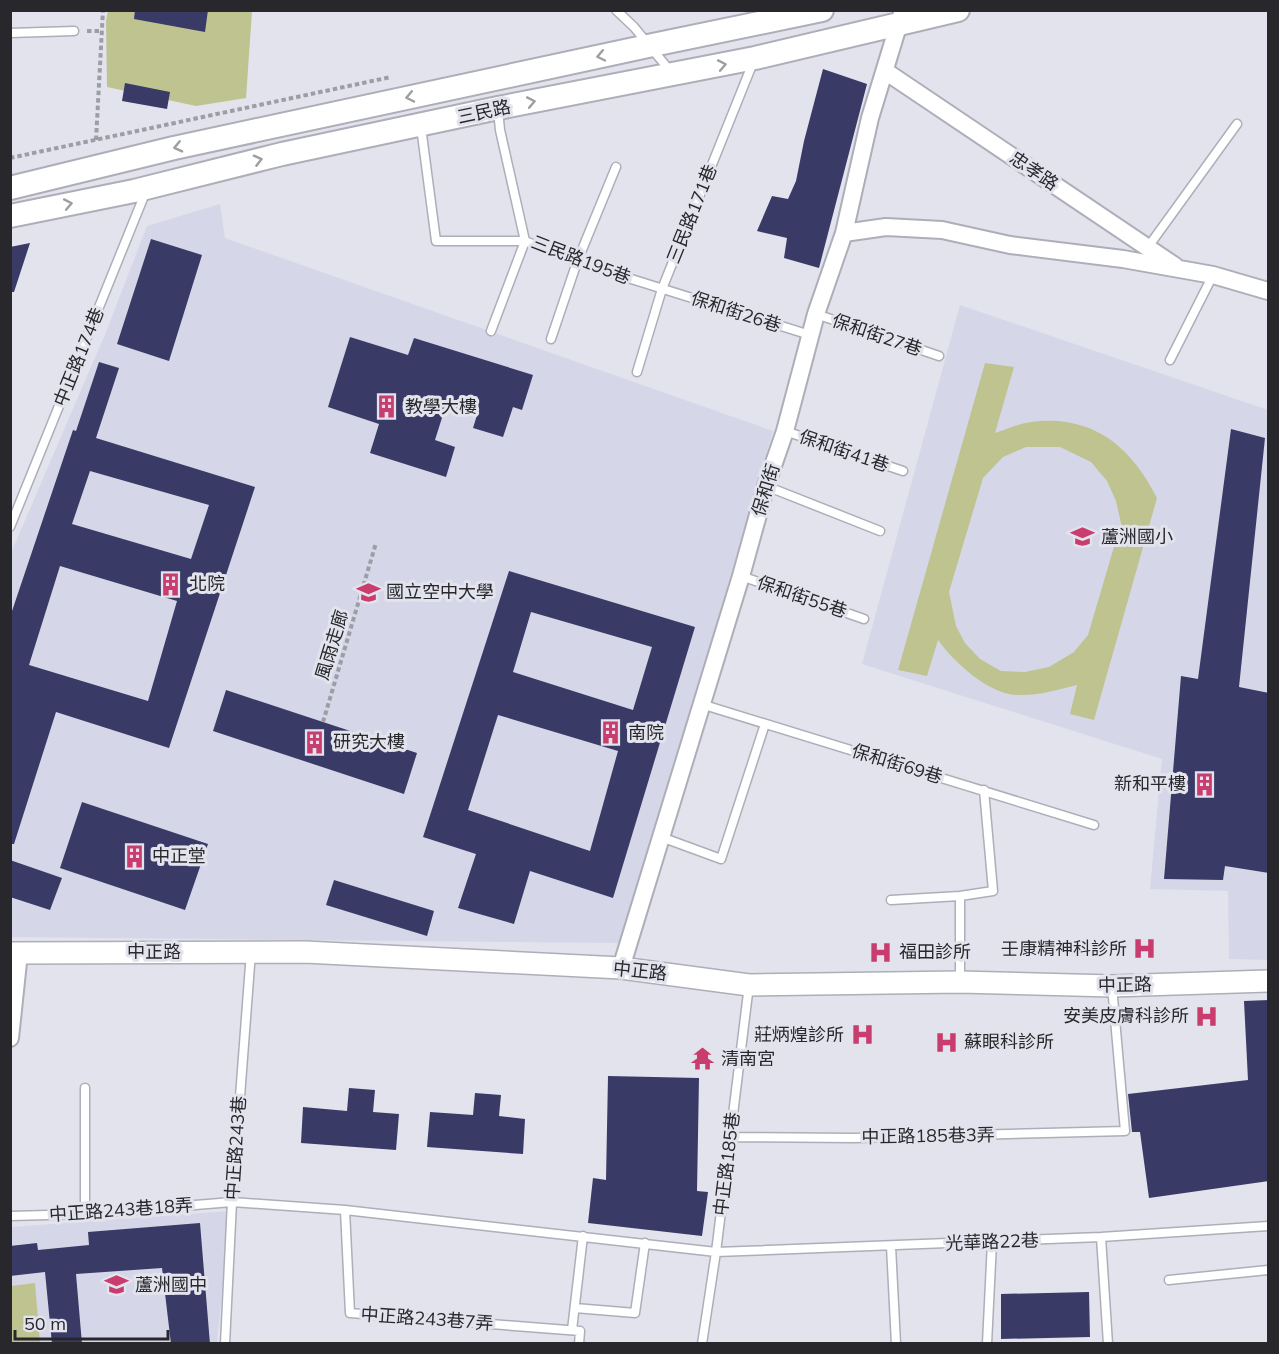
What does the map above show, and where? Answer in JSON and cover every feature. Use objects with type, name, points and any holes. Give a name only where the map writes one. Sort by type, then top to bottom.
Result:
[{"type":"main road","name":"三民路","points":[[10,188],[174,148],[822,10]]},
{"type":"main road","name":"三民路","points":[[10,216],[148,188],[282,154],[498,108],[755,58],[901,18],[958,10]]},
{"type":"street","name":"保和街","points":[[621,968],[741,576],[766,486],[785,431],[816,314],[844,233],[870,118],[901,18]]},
{"type":"street","name":"忠孝路","points":[[885,71],[1183,271]]},
{"type":"street","name":"忠孝路","points":[[844,233],[886,227],[942,230],[1010,245],[1123,259],[1213,275],[1269,291]]},
{"type":"street","name":"中正路","points":[[15,953],[305,952],[621,968],[748,985],[960,982],[1112,986],[1269,981]]},
{"type":"street","points":[[10,1038],[15,953]]},
{"type":"lane","points":[[616,10],[634,27],[674,75]]},
{"type":"lane","points":[[10,33],[74,31]]},
{"type":"lane","name":"三民路171巷","points":[[637,372],[662,289],[755,58]]},
{"type":"lane","name":"三民路195巷","points":[[498,108],[500,130],[525,242],[577,262],[662,289]]},
{"type":"lane","points":[[1148,247],[1237,124]]},
{"type":"lane","points":[[421,125],[436,241],[525,242],[491,331]]},
{"type":"lane","points":[[551,339],[577,262],[616,167]]},
{"type":"lane","name":"中正路174巷","points":[[10,527],[148,188]]},
{"type":"lane","points":[[1170,360],[1213,275]]},
{"type":"lane","name":"保和街26巷","points":[[662,289],[810,335]]},
{"type":"lane","name":"保和街27巷","points":[[816,314],[939,356]]},
{"type":"lane","name":"保和街41巷","points":[[785,431],[903,471]]},
{"type":"lane","points":[[766,486],[880,531]]},
{"type":"lane","name":"保和街55巷","points":[[741,576],[864,619]]},
{"type":"lane","name":"保和街69巷","points":[[701,704],[1094,825]]},
{"type":"lane","points":[[661,837],[721,859],[765,724]]},
{"type":"lane","points":[[891,900],[960,896],[993,891],[984,790]]},
{"type":"lane","points":[[960,896],[960,982]]},
{"type":"lane","name":"中正路243巷","points":[[225,1344],[232,1202],[251,952]]},
{"type":"lane","name":"中正路185巷","points":[[702,1344],[716,1252],[748,985]]},
{"type":"lane","name":"中正路185巷3弄","points":[[730,1137],[854,1138],[1125,1131],[1112,986]]},
{"type":"lane","points":[[85,1088],[85,1214]]},
{"type":"lane","points":[[232,1202],[345,1210],[716,1252]]},
{"type":"lane","name":"中正路243巷18弄","points":[[10,1216],[85,1214],[232,1202]]},
{"type":"lane","name":"中正路243巷7弄","points":[[345,1210],[350,1313],[576,1330]]},
{"type":"lane","name":"光華路22巷","points":[[716,1252],[1101,1237],[1269,1226]]},
{"type":"lane","points":[[579,1344],[575,1308],[583,1236]]},
{"type":"lane","points":[[1101,1237],[1108,1344]]},
{"type":"lane","points":[[987,1344],[992,1242]]},
{"type":"lane","points":[[575,1308],[635,1313],[645,1243]]},
{"type":"lane","points":[[891,1246],[896,1344]]},
{"type":"lane","points":[[1169,1280],[1269,1270]]},
{"type":"path","points":[[96,167],[103,10]]},
{"type":"path","points":[[10,158],[400,75]]},
{"type":"path","name":"風雨走廊","points":[[323,722],[376,543]]},
{"type":"shaded area","name":"國立空中大學","points":[[220,204],[225,238],[773,431],[622,943],[11,937],[11,553],[106,332],[147,226]]},
{"type":"shaded area","name":"蘆洲國小","points":[[960,305],[1268,410],[1268,960],[1229,959],[1228,891],[1150,889],[1162,759],[862,664]]},
{"type":"shaded area","name":"蘆洲國中","points":[[230,1211],[217,1343],[11,1344],[11,1227]]},
{"type":"green space","points":[[108,11],[252,11],[246,98],[196,106],[107,87],[106,21]]},
{"type":"green space","points":[[985,363],[1014,367],[995,433],[1026,423],[1053,421],[1073,423],[1091,429],[1107,437],[1122,449],[1147,479],[1157,498],[1094,720],[1070,714],[1077,685],[1032,695],[1006,693],[983,683],[962,667],[938,640],[927,676],[898,670]],"holes":[[[1026,447],[1060,447],[1091,462],[1107,481],[1116,501],[1121,523],[1088,635],[1074,652],[1049,667],[1025,672],[1001,671],[980,659],[965,643],[956,626],[949,592],[983,478],[1003,457]]]},
{"type":"green space","points":[[35,1283],[40,1343],[11,1343],[11,1286]]},
{"type":"building","points":[[135,10],[208,10],[205,32],[134,19]]},
{"type":"building","points":[[823,69],[867,84],[819,268],[784,258],[787,238],[757,231],[772,196],[788,199],[796,181]]},
{"type":"building","points":[[125,83],[170,92],[167,109],[122,101]]},
{"type":"building","points":[[151,239],[202,255],[169,361],[117,344]]},
{"type":"building","points":[[30,243],[14,292],[10,292],[10,247]]},
{"type":"building","name":"教學大樓","points":[[350,337],[408,355],[414,338],[533,375],[522,410],[513,407],[503,437],[473,428],[477,415],[446,405],[435,440],[455,447],[446,477],[370,453],[379,424],[328,407]]},
{"type":"building","name":"北院","points":[[99,362],[119,368],[96,438],[255,487],[169,748],[56,712],[14,844],[10,844],[10,617],[73,430],[76,431]],"holes":[[[90,471],[209,505],[191,559],[72,524]],[[60,566],[177,601],[148,701],[29,665]]]},
{"type":"building","points":[[1231,429],[1265,438],[1239,687],[1269,693],[1269,873],[1225,866],[1223,880],[1164,879],[1181,676],[1198,679]]},
{"type":"building","name":"南院","points":[[509,571],[695,627],[613,898],[530,871],[514,924],[458,908],[476,854],[423,837]],"holes":[[[531,612],[652,647],[633,710],[513,672]],[[498,715],[618,751],[590,851],[468,810]]]},
{"type":"building","name":"研究大樓","points":[[226,690],[417,753],[404,794],[213,731]]},
{"type":"building","name":"中正堂","points":[[82,802],[208,844],[185,910],[60,868]]},
{"type":"building","points":[[10,860],[62,878],[50,910],[10,897]]},
{"type":"building","points":[[334,880],[434,911],[427,936],[326,905]]},
{"type":"building","points":[[1269,1000],[1269,1181],[1149,1198],[1140,1132],[1132,1132],[1128,1094],[1248,1080],[1244,1001]]},
{"type":"building","points":[[608,1076],[699,1078],[697,1191],[708,1192],[702,1236],[588,1223],[593,1178],[606,1180]]},
{"type":"building","points":[[349,1088],[375,1090],[373,1112],[399,1114],[396,1150],[301,1143],[303,1107],[347,1111]]},
{"type":"building","points":[[475,1093],[501,1095],[499,1116],[525,1119],[523,1154],[427,1147],[430,1112],[473,1115]]},
{"type":"building","points":[[200,1223],[210,1344],[171,1344],[162,1268],[76,1274],[82,1344],[52,1344],[45,1272],[10,1276],[10,1246],[37,1243],[38,1250],[89,1245],[88,1232]]},
{"type":"building","points":[[1089,1292],[1090,1337],[1001,1339],[1001,1294]]},
{"type":"place","name":"教學大樓","points":[[387,407]]},
{"type":"place","name":"蘆洲國小","points":[[1083,537]]},
{"type":"place","name":"北院","points":[[171,584]]},
{"type":"place","name":"國立空中大學","points":[[368,592]]},
{"type":"place","name":"南院","points":[[610,733]]},
{"type":"place","name":"研究大樓","points":[[315,742]]},
{"type":"place","name":"新和平樓","points":[[1204,784]]},
{"type":"place","name":"中正堂","points":[[134,856]]},
{"type":"place","name":"壬康精神科診所","points":[[1145,949]]},
{"type":"place","name":"福田診所","points":[[881,952]]},
{"type":"place","name":"安美皮膚科診所","points":[[1207,1016]]},
{"type":"place","name":"莊炳煌診所","points":[[862,1035]]},
{"type":"place","name":"蘇眼科診所","points":[[946,1042]]},
{"type":"place","name":"清南宮","points":[[703,1059]]},
{"type":"place","name":"蘆洲國中","points":[[117,1285]]}]
